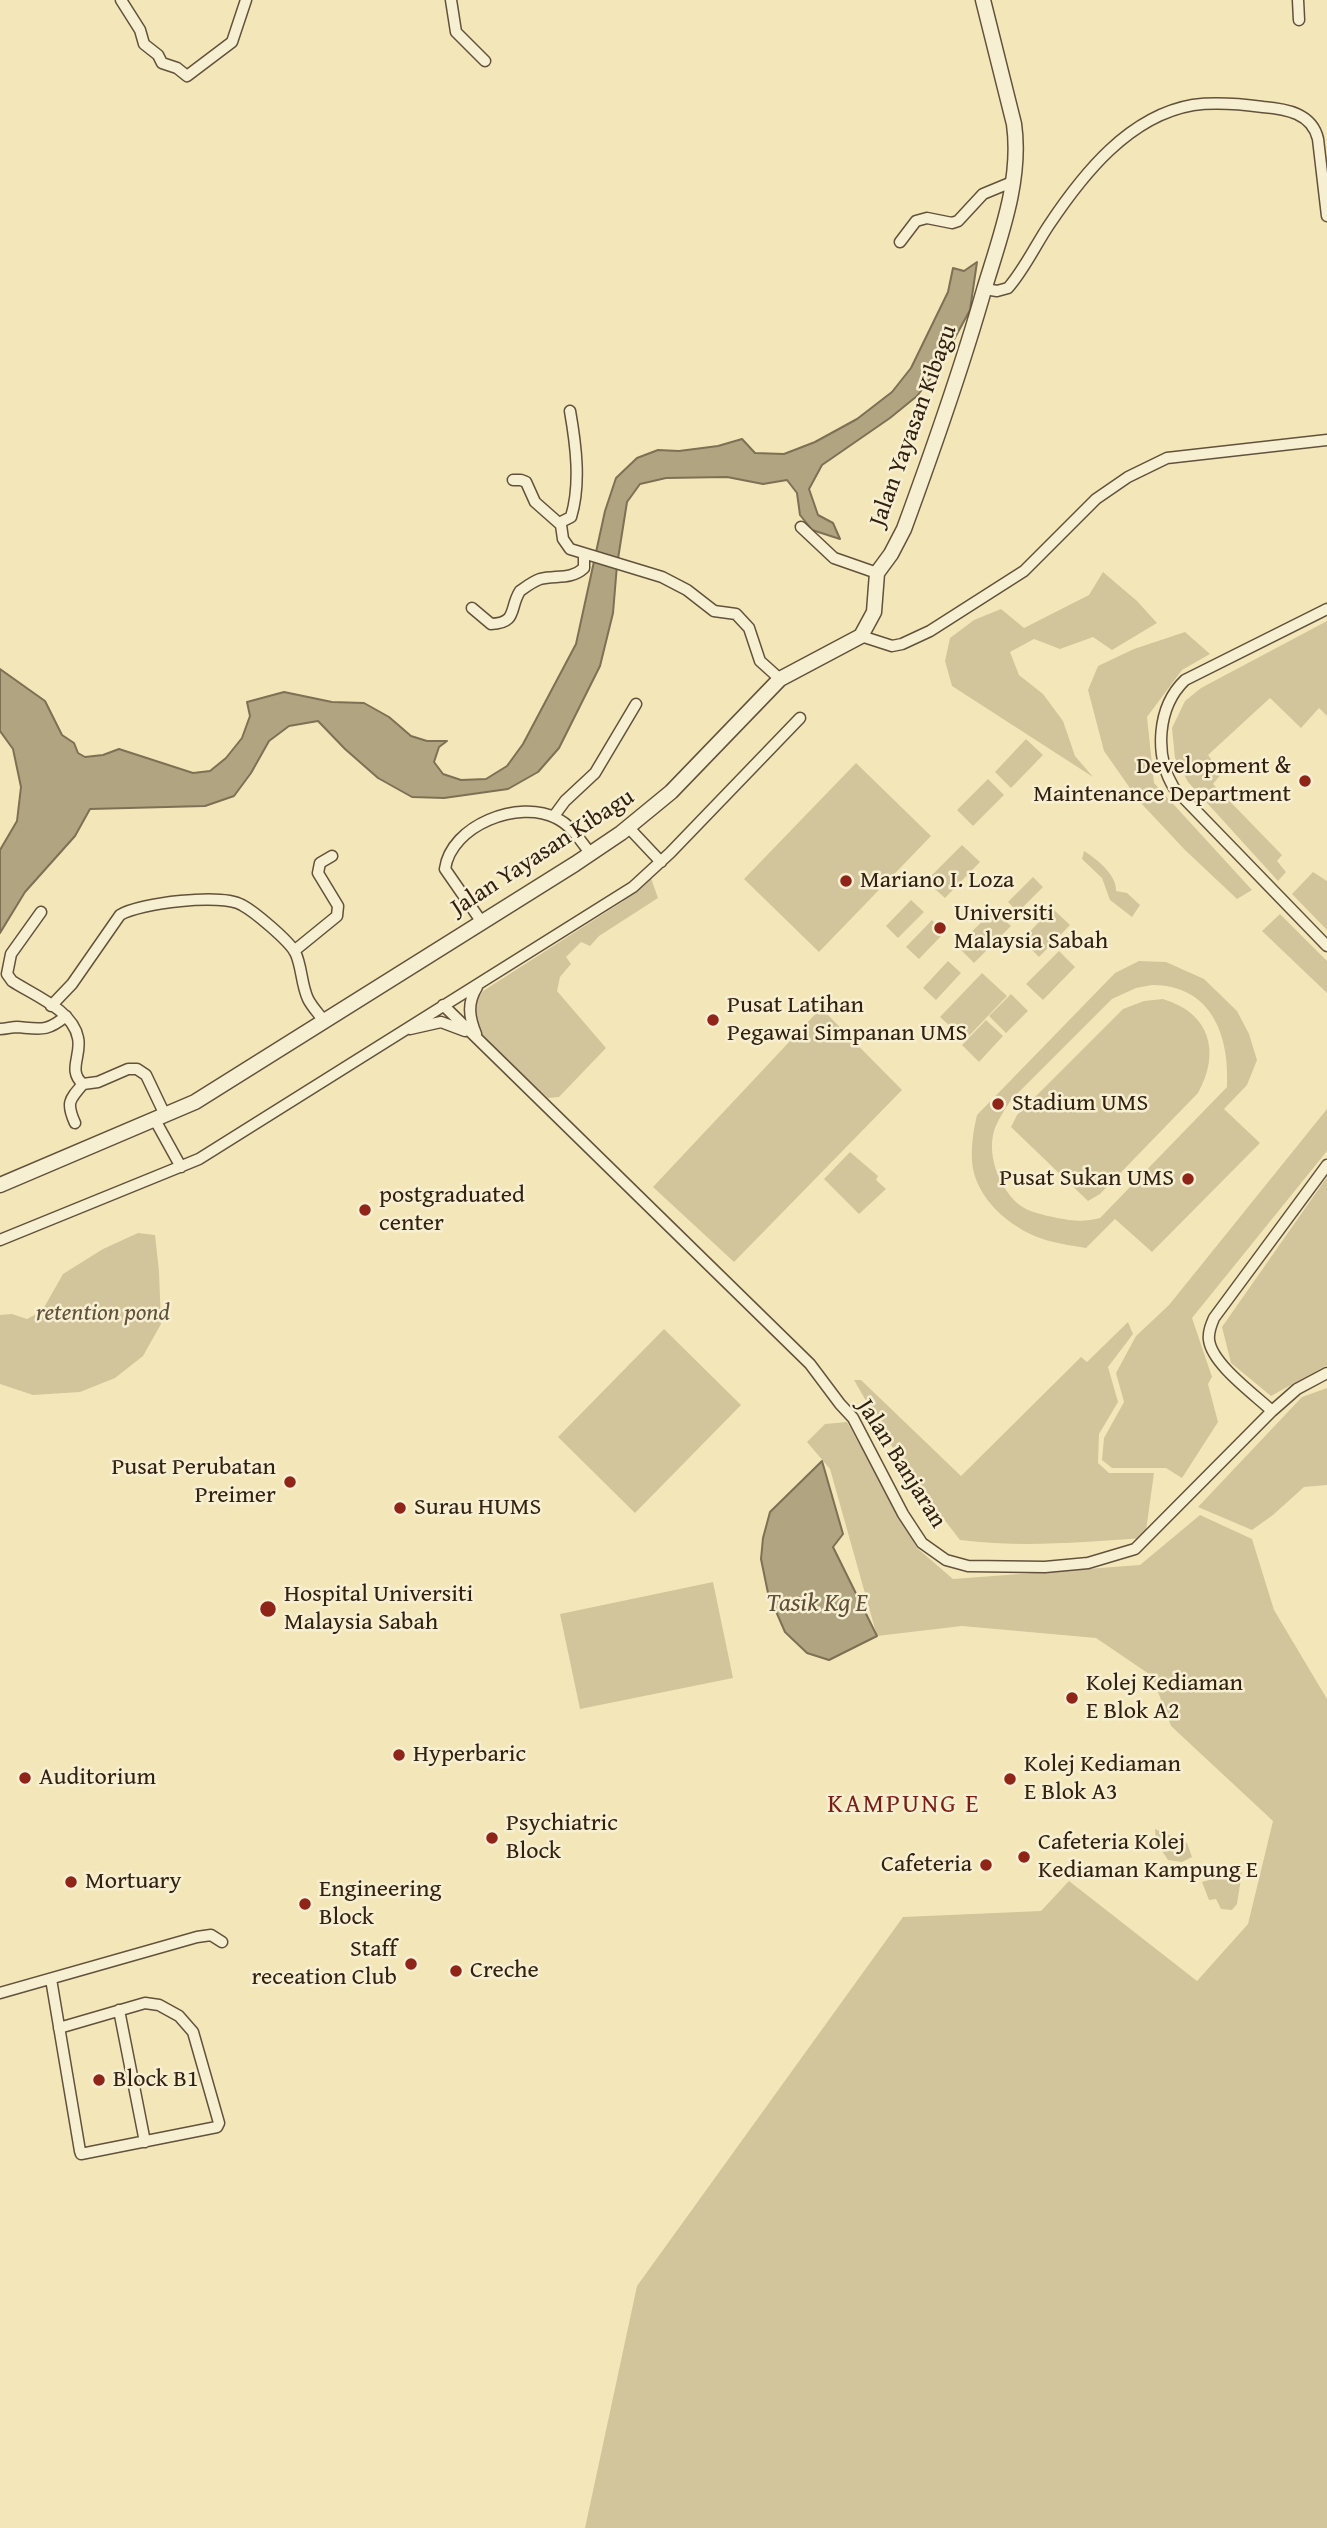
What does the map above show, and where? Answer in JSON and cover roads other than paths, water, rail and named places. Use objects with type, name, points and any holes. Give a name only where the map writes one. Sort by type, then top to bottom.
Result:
[{"type":"street","points":[[121,0],[140,30],[144,44],[158,55],[162,63],[177,68],[187,76],[232,42],[246,0]]},
{"type":"street","points":[[451,0],[456,32],[485,61]]},
{"type":"street","name":"Jalan Yayasan Kibagu","points":[[0,1185],[160,1118],[224,1085],[590,853],[628,827],[684,780],[780,679],[861,636],[874,612],[877,573],[904,529],[969,344],[999,244],[1012,182],[1017,155],[1014,124],[983,0]]},
{"type":"street","points":[[1298,0],[1299,20]]},
{"type":"street","points":[[985,289],[997,291],[1008,288],[1061,207],[1092,169],[1122,139],[1152,120],[1191,106],[1226,104],[1274,108],[1295,112],[1308,120],[1318,139],[1327,216]]},
{"type":"street","points":[[900,242],[916,221],[927,218],[952,223],[958,221],[983,194],[1012,182]]},
{"type":"street","points":[[559,523],[571,517],[575,490],[570,411]]},
{"type":"street","points":[[861,636],[892,646],[930,631],[1024,571],[1096,499],[1128,477],[1167,458],[1327,440]]},
{"type":"street","points":[[513,480],[526,482],[535,502],[559,523],[566,546],[676,583],[714,611],[736,614],[750,628],[760,661],[780,679]]},
{"type":"street","points":[[801,527],[834,558],[877,573]]},
{"type":"street","points":[[472,608],[491,624],[503,622],[512,615],[520,591],[542,579],[578,573],[584,568],[588,555]]},
{"type":"street","points":[[1327,609],[1185,680],[1174,691],[1164,714],[1162,756],[1174,788],[1327,947]]},
{"type":"street","points":[[554,816],[565,801],[595,773],[635,704]]},
{"type":"street","points":[[0,1240],[181,1167],[241,1134],[633,887],[661,862],[800,718]]},
{"type":"street","points":[[481,921],[445,869],[446,860],[464,834],[503,814],[536,811],[554,816],[567,824],[590,853]]},
{"type":"street","points":[[628,827],[661,862]]},
{"type":"street","points":[[294,951],[337,916],[338,906],[318,873],[320,863],[332,856]]},
{"type":"street","points":[[51,1006],[72,984],[120,915],[129,910],[200,900],[228,901],[242,905],[287,942],[294,951],[307,997],[324,1021]]},
{"type":"street","points":[[41,912],[11,954],[7,975],[66,1016],[78,1037],[74,1070],[76,1079],[83,1084],[98,1082],[128,1069],[137,1069],[146,1075],[160,1118],[181,1167]]},
{"type":"street","points":[[478,984],[470,998],[470,1012],[479,1040]]},
{"type":"street","name":"Jalan Banjaran","points":[[443,1005],[810,1364],[839,1404],[853,1418],[903,1514],[922,1543],[946,1560],[968,1566],[1045,1567],[1088,1563],[1135,1549],[1272,1411],[1297,1389],[1327,1373]]},
{"type":"street","points":[[0,1029],[45,1029],[53,1027],[66,1016]]},
{"type":"street","points":[[404,1030],[441,1022],[479,1040]]},
{"type":"street","points":[[75,1123],[68,1108],[69,1102],[83,1084]]},
{"type":"street","points":[[1272,1411],[1217,1360],[1209,1342],[1210,1330],[1214,1318],[1327,1165]]},
{"type":"street","points":[[0,1993],[197,1937],[211,1935],[222,1942]]},
{"type":"street","points":[[51,1979],[59,2028],[81,2154],[217,2126],[219,2123],[193,2032],[180,2016],[152,2003],[145,2003],[59,2028]]},
{"type":"street","points":[[119,2010],[145,2142]]},
{"type":"water","points":[[977,262],[970,310],[938,369],[917,396],[822,465],[809,489],[818,515],[833,523],[840,539],[812,530],[800,515],[797,493],[787,480],[763,484],[727,477],[666,478],[640,484],[627,502],[613,613],[600,666],[559,748],[538,772],[508,789],[444,798],[412,797],[378,778],[318,721],[289,726],[269,741],[234,796],[205,806],[90,809],[75,836],[25,892],[0,933],[0,850],[17,821],[21,787],[13,749],[0,731],[0,669],[45,701],[62,735],[74,743],[78,753],[85,757],[103,755],[119,749],[193,773],[210,771],[226,758],[242,738],[250,716],[247,702],[284,692],[332,702],[364,703],[389,717],[411,736],[427,741],[447,741],[439,747],[434,762],[443,774],[461,780],[486,779],[507,766],[523,744],[576,644],[605,511],[616,478],[637,458],[658,450],[679,451],[718,446],[742,439],[755,453],[784,454],[815,442],[857,419],[892,392],[911,368],[948,292],[953,268],[964,271]]},
{"type":"water","name":"Tasik Kg E","points":[[822,1461],[843,1534],[833,1547],[877,1636],[829,1660],[807,1653],[785,1632],[768,1593],[761,1559],[770,1512]]},
{"type":"place","name":"Development & Maintenance Department","points":[[1305,781]]},
{"type":"place","name":"Mariano I. Loza","points":[[846,881]]},
{"type":"place","name":"Universiti Malaysia Sabah","points":[[940,928]]},
{"type":"place","name":"Pusat Latihan Pegawai Simpanan UMS","points":[[713,1020]]},
{"type":"place","name":"Stadium UMS","points":[[998,1104]]},
{"type":"place","name":"Pusat Sukan UMS","points":[[1188,1179]]},
{"type":"place","name":"postgraduated center","points":[[365,1210]]},
{"type":"place","name":"Pusat Perubatan Preimer","points":[[290,1482]]},
{"type":"place","name":"Surau HUMS","points":[[400,1508]]},
{"type":"place","name":"Hospital Universiti Malaysia Sabah","points":[[268,1609]]},
{"type":"place","name":"Kolej Kediaman E Blok A2","points":[[1072,1698]]},
{"type":"place","name":"Hyperbaric","points":[[399,1755]]},
{"type":"place","name":"Auditorium","points":[[25,1778]]},
{"type":"place","name":"Kolej Kediaman E Blok A3","points":[[1010,1779]]},
{"type":"place","name":"Psychiatric Block","points":[[492,1838]]},
{"type":"place","name":"Cafeteria Kolej Kediaman Kampung E","points":[[1024,1857]]},
{"type":"place","name":"Cafeteria","points":[[986,1865]]},
{"type":"place","name":"Mortuary","points":[[71,1882]]},
{"type":"place","name":"Engineering Block","points":[[305,1904]]},
{"type":"place","name":"Staff receation Club","points":[[411,1964]]},
{"type":"place","name":"Creche","points":[[456,1971]]},
{"type":"place","name":"Block B1","points":[[99,2080]]},
{"type":"district","name":"KAMPUNG E","points":[[904,1805]]},
{"type":"park label","name":"retention pond","points":[[103,1314]]}]
